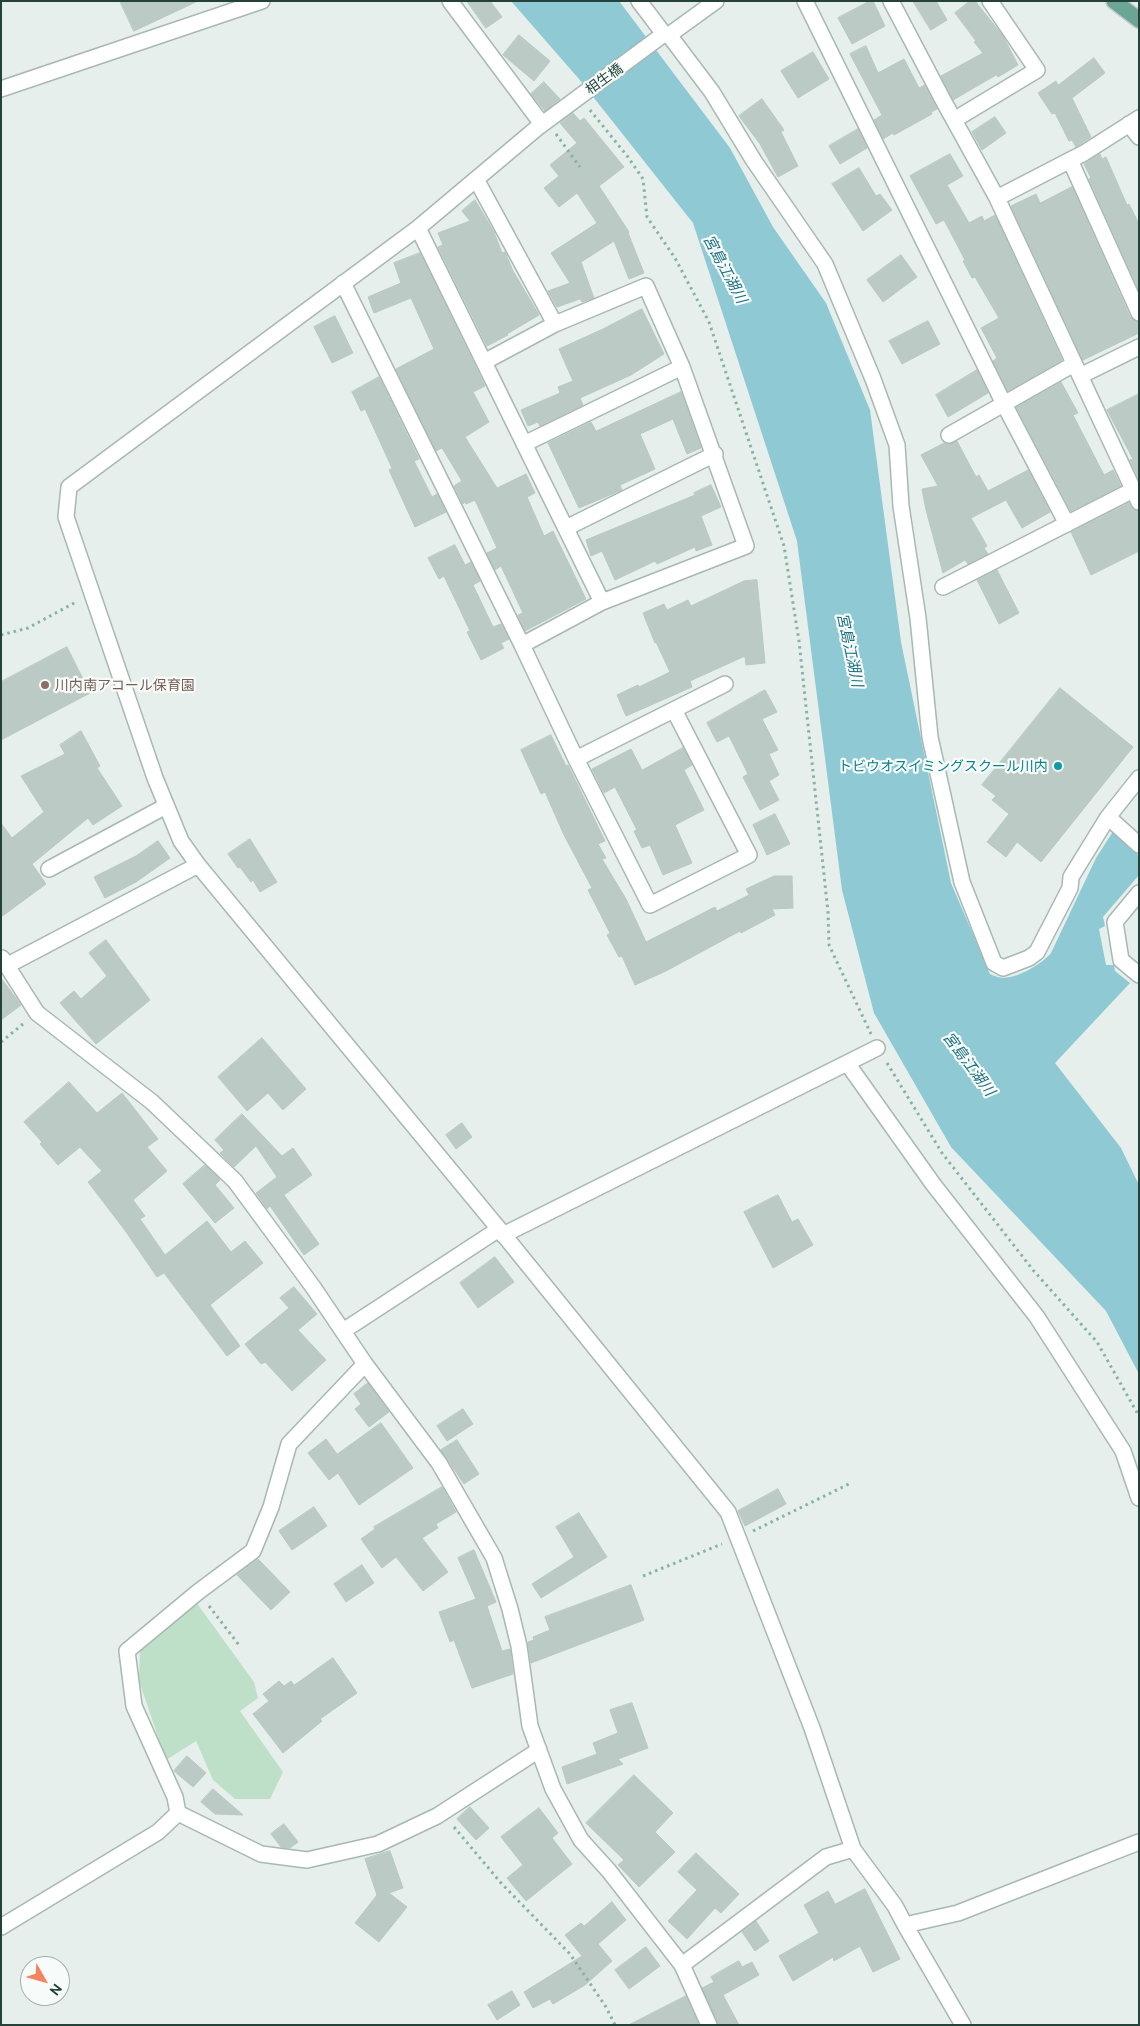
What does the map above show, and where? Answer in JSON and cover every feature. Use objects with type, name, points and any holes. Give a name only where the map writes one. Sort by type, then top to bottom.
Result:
[{"type":"main road","points":[[1114,1],[1139,20]]},
{"type":"street","points":[[1,89],[262,1]]},
{"type":"street","points":[[450,1],[548,121]]},
{"type":"street","points":[[639,1],[663,37],[712,92],[754,162],[825,264],[894,436],[897,445],[901,506],[918,618],[930,737],[962,882],[994,963],[1003,968],[1029,958],[1037,952],[1070,888],[1070,876],[1108,817],[1139,778]]},
{"type":"street","name":"相生橋","points":[[716,1],[663,37],[548,121],[418,228],[69,487],[66,517],[155,778],[181,841],[198,865],[501,1232],[728,1512],[812,1728],[853,1849],[895,1906],[964,2025]]},
{"type":"street","points":[[805,1],[1004,404],[1067,524]]},
{"type":"street","points":[[891,1],[997,198],[1136,496],[1067,524],[944,587]]},
{"type":"street","points":[[954,120],[1038,70],[990,1]]},
{"type":"street","points":[[997,198],[1070,160],[1134,121],[1139,137]]},
{"type":"street","points":[[1070,160],[1139,313]]},
{"type":"street","points":[[476,179],[555,324]]},
{"type":"street","points":[[418,228],[602,602]]},
{"type":"street","points":[[343,283],[522,645],[576,759],[650,905],[749,855],[674,710]]},
{"type":"street","points":[[484,362],[555,324],[646,286],[682,368],[746,546],[602,602],[522,645]]},
{"type":"street","points":[[948,435],[1004,404],[1077,370],[1139,347]]},
{"type":"street","points":[[524,444],[682,368]]},
{"type":"street","points":[[566,528],[714,454]]},
{"type":"street","points":[[576,759],[725,684]]},
{"type":"street","points":[[50,869],[166,806]]},
{"type":"street","points":[[1108,817],[1139,845]]},
{"type":"street","points":[[198,865],[4,961],[37,1013],[152,1102],[234,1181],[313,1287],[365,1364],[440,1463],[494,1558],[519,1646],[530,1726],[553,1789],[581,1840],[609,1871],[682,1965],[709,2025]]},
{"type":"street","points":[[1139,892],[1115,922],[1121,960],[1139,975]]},
{"type":"street","points":[[343,1331],[501,1232],[877,1048]]},
{"type":"street","points":[[847,1062],[933,1184],[1037,1317],[1123,1451],[1139,1498]]},
{"type":"street","points":[[178,1813],[175,1797],[134,1706],[127,1651],[198,1592],[253,1551],[271,1507],[289,1444],[365,1364]]},
{"type":"street","points":[[178,1813],[261,1854],[307,1860],[378,1844],[442,1813],[539,1750]]},
{"type":"street","points":[[1,1927],[158,1832],[178,1813]]},
{"type":"street","points":[[905,1925],[958,1913],[1139,1842]]},
{"type":"street","points":[[682,1965],[826,1857],[853,1849]]},
{"type":"path","points":[[548,121],[580,167]]},
{"type":"path","points":[[1,635],[28,628],[92,593]]},
{"type":"path","points":[[1,1042],[37,1013]]},
{"type":"path","points":[[877,1048],[942,1153],[1034,1270],[1097,1342],[1139,1416]]},
{"type":"path","points":[[198,1592],[239,1645]]},
{"type":"path","points":[[442,1813],[500,1884],[570,1954],[616,2025]]},
{"type":"green space","points":[[196,1602],[254,1682],[258,1698],[240,1711],[283,1772],[270,1799],[235,1799],[213,1780],[196,1741],[166,1760],[139,1681],[140,1650]]},
{"type":"water","name":"宮島江湖川","points":[[511,1],[619,1],[730,148],[773,227],[826,303],[870,410],[901,642],[951,883],[990,974],[1002,978],[1015,976],[1038,964],[1051,953],[1096,858],[1114,830],[1139,851],[1137,854],[1139,856],[1139,875],[1103,917],[1105,926],[1099,929],[1106,965],[1114,965],[1115,971],[1130,983],[1055,1063],[1121,1148],[1139,1185],[1139,1374],[1106,1311],[951,1147],[874,1013],[842,890],[797,541],[693,223],[579,79]]},
{"type":"building","points":[[120,1],[198,1],[134,31]]},
{"type":"building","points":[[467,1],[490,1],[502,17],[486,28]]},
{"type":"building","points":[[873,1],[885,26],[852,44],[838,18]]},
{"type":"building","points":[[913,1],[936,1],[947,20],[931,30]]},
{"type":"building","points":[[970,1],[975,1],[1003,36],[1018,65],[998,77],[996,75],[953,100],[941,76],[983,53],[955,13]]},
{"type":"building","points":[[519,35],[550,61],[534,81],[503,55]]},
{"type":"building","points":[[866,46],[878,73],[904,59],[919,88],[925,85],[937,109],[931,112],[932,114],[883,139],[874,120],[882,115],[850,54]]},
{"type":"building","points":[[813,52],[829,79],[798,98],[781,71]]},
{"type":"building","points":[[1094,58],[1105,73],[1072,98],[1091,137],[1076,147],[1072,140],[1069,141],[1055,113],[1052,114],[1038,93],[1056,81],[1058,85]]},
{"type":"building","points":[[544,82],[560,99],[545,111],[531,94]]},
{"type":"building","points":[[762,99],[784,130],[781,132],[798,166],[778,177],[760,144],[739,116]]},
{"type":"building","points":[[573,113],[580,121],[584,118],[624,167],[599,186],[629,232],[644,273],[629,279],[614,241],[581,262],[594,298],[582,302],[580,299],[557,307],[548,291],[570,283],[551,253],[597,223],[577,193],[559,207],[544,188],[559,176],[550,165],[577,143],[560,123]]},
{"type":"building","points":[[995,117],[1006,133],[982,150],[972,132]]},
{"type":"building","points":[[858,129],[867,148],[840,164],[829,146]]},
{"type":"building","points":[[950,154],[963,176],[947,185],[969,223],[982,216],[984,221],[995,215],[1062,360],[1008,391],[993,361],[997,358],[981,328],[999,318],[975,277],[972,278],[963,261],[965,260],[944,220],[936,224],[910,176]]},
{"type":"building","points":[[1100,154],[1102,159],[1106,157],[1127,205],[1129,204],[1139,224],[1139,290],[1084,164]]},
{"type":"building","points":[[859,168],[876,196],[880,194],[892,210],[863,231],[832,184]]},
{"type":"building","points":[[1072,187],[1130,317],[1139,322],[1139,333],[1083,360],[1011,206],[1036,194],[1040,203]]},
{"type":"building","points":[[475,200],[494,232],[502,253],[505,252],[513,271],[539,315],[487,346],[438,247],[443,245],[438,233],[470,221],[462,211]]},
{"type":"building","points":[[420,253],[485,386],[473,392],[489,422],[465,437],[497,488],[526,474],[535,493],[527,497],[544,536],[553,531],[586,599],[525,631],[518,615],[523,613],[501,566],[495,570],[487,553],[497,548],[475,500],[463,504],[454,486],[462,481],[442,448],[436,451],[396,369],[434,349],[411,298],[374,313],[368,297],[401,283],[394,263]]},
{"type":"building","points":[[901,255],[917,277],[883,302],[867,280]]},
{"type":"building","points":[[642,309],[664,354],[631,375],[580,398],[583,405],[540,426],[538,422],[528,426],[521,410],[560,393],[558,387],[573,381],[559,349]]},
{"type":"building","points":[[335,316],[353,353],[332,363],[314,327]]},
{"type":"building","points":[[928,321],[940,344],[902,364],[889,341]]},
{"type":"building","points":[[977,370],[988,393],[948,417],[936,395]]},
{"type":"building","points":[[379,377],[419,459],[414,461],[432,497],[437,494],[446,512],[415,527],[389,470],[392,468],[365,409],[361,411],[352,392]]},
{"type":"building","points":[[1061,382],[1078,413],[1073,415],[1104,475],[1113,470],[1121,486],[1071,511],[1016,407]]},
{"type":"building","points":[[681,392],[701,448],[687,454],[673,419],[640,434],[655,469],[620,485],[622,490],[579,508],[548,443],[591,422],[596,431]]},
{"type":"building","points":[[1139,394],[1139,479],[1130,460],[1133,459],[1107,410]]},
{"type":"building","points":[[957,441],[976,477],[979,475],[988,491],[1028,470],[1050,512],[1022,528],[1006,500],[971,518],[987,546],[984,548],[988,554],[968,564],[965,560],[943,573],[922,489],[938,486],[921,455],[944,443],[949,444]]},
{"type":"building","points":[[711,485],[721,507],[701,516],[712,545],[696,551],[695,547],[657,564],[655,561],[615,580],[602,551],[591,556],[586,540],[695,495],[694,493]]},
{"type":"building","points":[[1129,503],[1133,509],[1139,511],[1139,551],[1091,575],[1071,532]]},
{"type":"building","points":[[455,545],[465,565],[471,562],[480,581],[473,585],[493,627],[501,624],[509,639],[501,643],[504,648],[481,660],[467,632],[470,631],[444,576],[439,579],[428,558]]},
{"type":"building","points":[[997,570],[1019,613],[999,624],[977,580]]},
{"type":"building","points":[[757,580],[765,663],[746,665],[745,656],[690,681],[692,687],[626,716],[617,695],[670,672],[655,643],[643,613],[664,604],[667,610],[688,600],[691,606],[744,581]]},
{"type":"building","points":[[67,647],[90,693],[1,740],[1,682]]},
{"type":"building","name":"トビウオスイミングスクール川内","points":[[1060,688],[1133,747],[1041,862],[1017,842],[1006,857],[987,842],[1009,814],[992,800],[996,796],[982,785]]},
{"type":"building","points":[[765,690],[777,712],[762,719],[778,750],[769,754],[779,775],[769,781],[779,800],[760,810],[743,777],[748,774],[729,736],[717,742],[707,723]]},
{"type":"building","points":[[81,731],[100,766],[97,768],[122,806],[93,825],[88,818],[32,864],[46,884],[1,917],[1,823],[12,838],[44,812],[21,776],[65,754],[60,745]]},
{"type":"building","points":[[551,735],[566,766],[568,765],[605,841],[598,844],[606,858],[602,859],[626,899],[646,942],[715,907],[717,911],[749,895],[746,889],[774,876],[792,876],[793,908],[772,909],[775,915],[635,985],[622,956],[619,957],[607,935],[610,933],[588,890],[592,888],[564,835],[545,792],[541,794],[521,750]]},
{"type":"building","points":[[683,748],[692,765],[684,770],[704,810],[675,825],[692,863],[663,875],[650,845],[642,848],[634,831],[637,830],[615,787],[604,793],[592,769],[631,749],[642,770]]},
{"type":"building","points":[[775,814],[790,844],[767,855],[753,825]]},
{"type":"building","points":[[250,839],[277,882],[260,892],[253,880],[251,882],[228,854]]},
{"type":"building","points":[[158,841],[170,858],[136,882],[105,898],[94,877],[136,856]]},
{"type":"building","points":[[106,940],[150,1000],[96,1044],[60,1003],[74,991],[81,999],[107,976],[89,953]]},
{"type":"building","points":[[1,978],[21,1005],[1,1020]]},
{"type":"building","points":[[262,1038],[306,1089],[283,1110],[268,1093],[247,1111],[218,1077]]},
{"type":"building","points":[[69,1082],[97,1113],[122,1093],[158,1139],[147,1147],[167,1171],[133,1200],[145,1216],[140,1219],[165,1255],[207,1221],[231,1252],[245,1241],[263,1263],[210,1305],[240,1346],[227,1356],[164,1273],[157,1277],[124,1229],[88,1182],[102,1171],[80,1147],[58,1165],[40,1144],[42,1142],[24,1122]]},
{"type":"building","points":[[242,1114],[282,1156],[293,1148],[312,1175],[284,1195],[319,1244],[304,1255],[270,1206],[267,1209],[256,1193],[277,1177],[256,1146],[234,1167],[220,1153],[224,1150],[215,1140]]},
{"type":"building","points":[[462,1123],[472,1137],[456,1149],[446,1135]]},
{"type":"building","points":[[205,1165],[220,1180],[215,1185],[234,1208],[215,1223],[183,1184]]},
{"type":"building","points":[[778,1195],[792,1222],[798,1219],[813,1245],[773,1268],[744,1212]]},
{"type":"building","points":[[495,1257],[514,1282],[478,1308],[460,1283]]},
{"type":"building","points":[[294,1287],[317,1314],[298,1330],[326,1360],[292,1391],[265,1362],[261,1364],[245,1344],[289,1308],[280,1298]]},
{"type":"building","points":[[368,1383],[389,1412],[369,1427],[355,1409],[361,1404],[354,1394]]},
{"type":"building","points":[[463,1409],[473,1424],[447,1441],[437,1426]]},
{"type":"building","points":[[381,1423],[413,1468],[359,1505],[338,1473],[329,1480],[308,1453],[326,1439],[337,1454]]},
{"type":"building","points":[[457,1440],[479,1474],[464,1484],[441,1450]]},
{"type":"building","points":[[442,1487],[456,1512],[436,1524],[438,1528],[422,1538],[448,1572],[423,1591],[396,1557],[382,1568],[361,1539],[375,1529],[374,1527]]},
{"type":"building","points":[[778,1489],[786,1504],[745,1526],[738,1511]]},
{"type":"building","points":[[314,1507],[327,1526],[292,1550],[279,1531]]},
{"type":"building","points":[[579,1513],[607,1557],[541,1598],[532,1584],[574,1557],[556,1527]]},
{"type":"building","points":[[474,1550],[496,1602],[487,1606],[502,1651],[510,1649],[513,1674],[472,1688],[454,1640],[450,1642],[439,1612],[476,1599],[458,1558]]},
{"type":"building","points":[[258,1559],[290,1592],[271,1610],[237,1575]]},
{"type":"building","points":[[362,1565],[374,1583],[346,1602],[334,1584]]},
{"type":"building","points":[[631,1585],[644,1620],[531,1663],[528,1642],[534,1640],[533,1637],[550,1630],[545,1617]]},
{"type":"building","points":[[333,1658],[357,1693],[320,1719],[322,1721],[283,1753],[253,1714],[269,1701],[263,1694],[279,1681],[284,1686],[291,1681],[294,1685]]},
{"type":"building","points":[[632,1703],[648,1748],[618,1759],[623,1764],[567,1784],[562,1767],[597,1754],[593,1743],[618,1733],[610,1710]]},
{"type":"building","points":[[187,1756],[206,1773],[193,1787],[174,1771]]},
{"type":"building","points":[[634,1775],[673,1813],[655,1832],[675,1852],[639,1887],[618,1865],[624,1860],[586,1823]]},
{"type":"building","points":[[213,1789],[243,1815],[215,1814],[201,1802]]},
{"type":"building","points":[[470,1807],[489,1828],[476,1840],[457,1819]]},
{"type":"building","points":[[539,1808],[558,1833],[552,1838],[572,1864],[526,1901],[507,1878],[523,1865],[501,1837]]},
{"type":"building","points":[[284,1824],[298,1842],[290,1848],[281,1847],[271,1834]]},
{"type":"building","points":[[390,1851],[403,1888],[389,1893],[407,1907],[379,1942],[355,1923],[377,1895],[365,1859]]},
{"type":"building","points":[[696,1853],[739,1894],[721,1913],[715,1908],[687,1939],[668,1921],[697,1890],[678,1872]]},
{"type":"building","points":[[865,1889],[900,1959],[873,1972],[860,1946],[834,1961],[833,1957],[793,1981],[779,1956],[819,1933],[804,1905],[828,1891],[835,1904]]},
{"type":"building","points":[[612,1902],[626,1920],[598,1944],[612,1961],[585,1985],[553,2004],[550,1999],[533,2008],[524,1992],[582,1956],[565,1935],[581,1923],[584,1926]]},
{"type":"building","points":[[756,1921],[769,1941],[755,1951],[742,1932]]},
{"type":"building","points":[[646,1947],[660,1966],[629,1989],[615,1970]]},
{"type":"building","points":[[739,1961],[742,1967],[752,1962],[759,1975],[723,1995],[739,2025],[718,2025],[702,1988],[714,1982],[711,1977]]},
{"type":"building","points":[[512,1991],[520,2005],[497,2020],[488,2005]]},
{"type":"building","points":[[686,1996],[698,2023],[695,2025],[629,2025]]},
{"type":"place","name":"川内南アコール保育園","points":[[45,685]]},
{"type":"place","name":"トビウオスイミングスクール川内","points":[[1058,766]]}]
